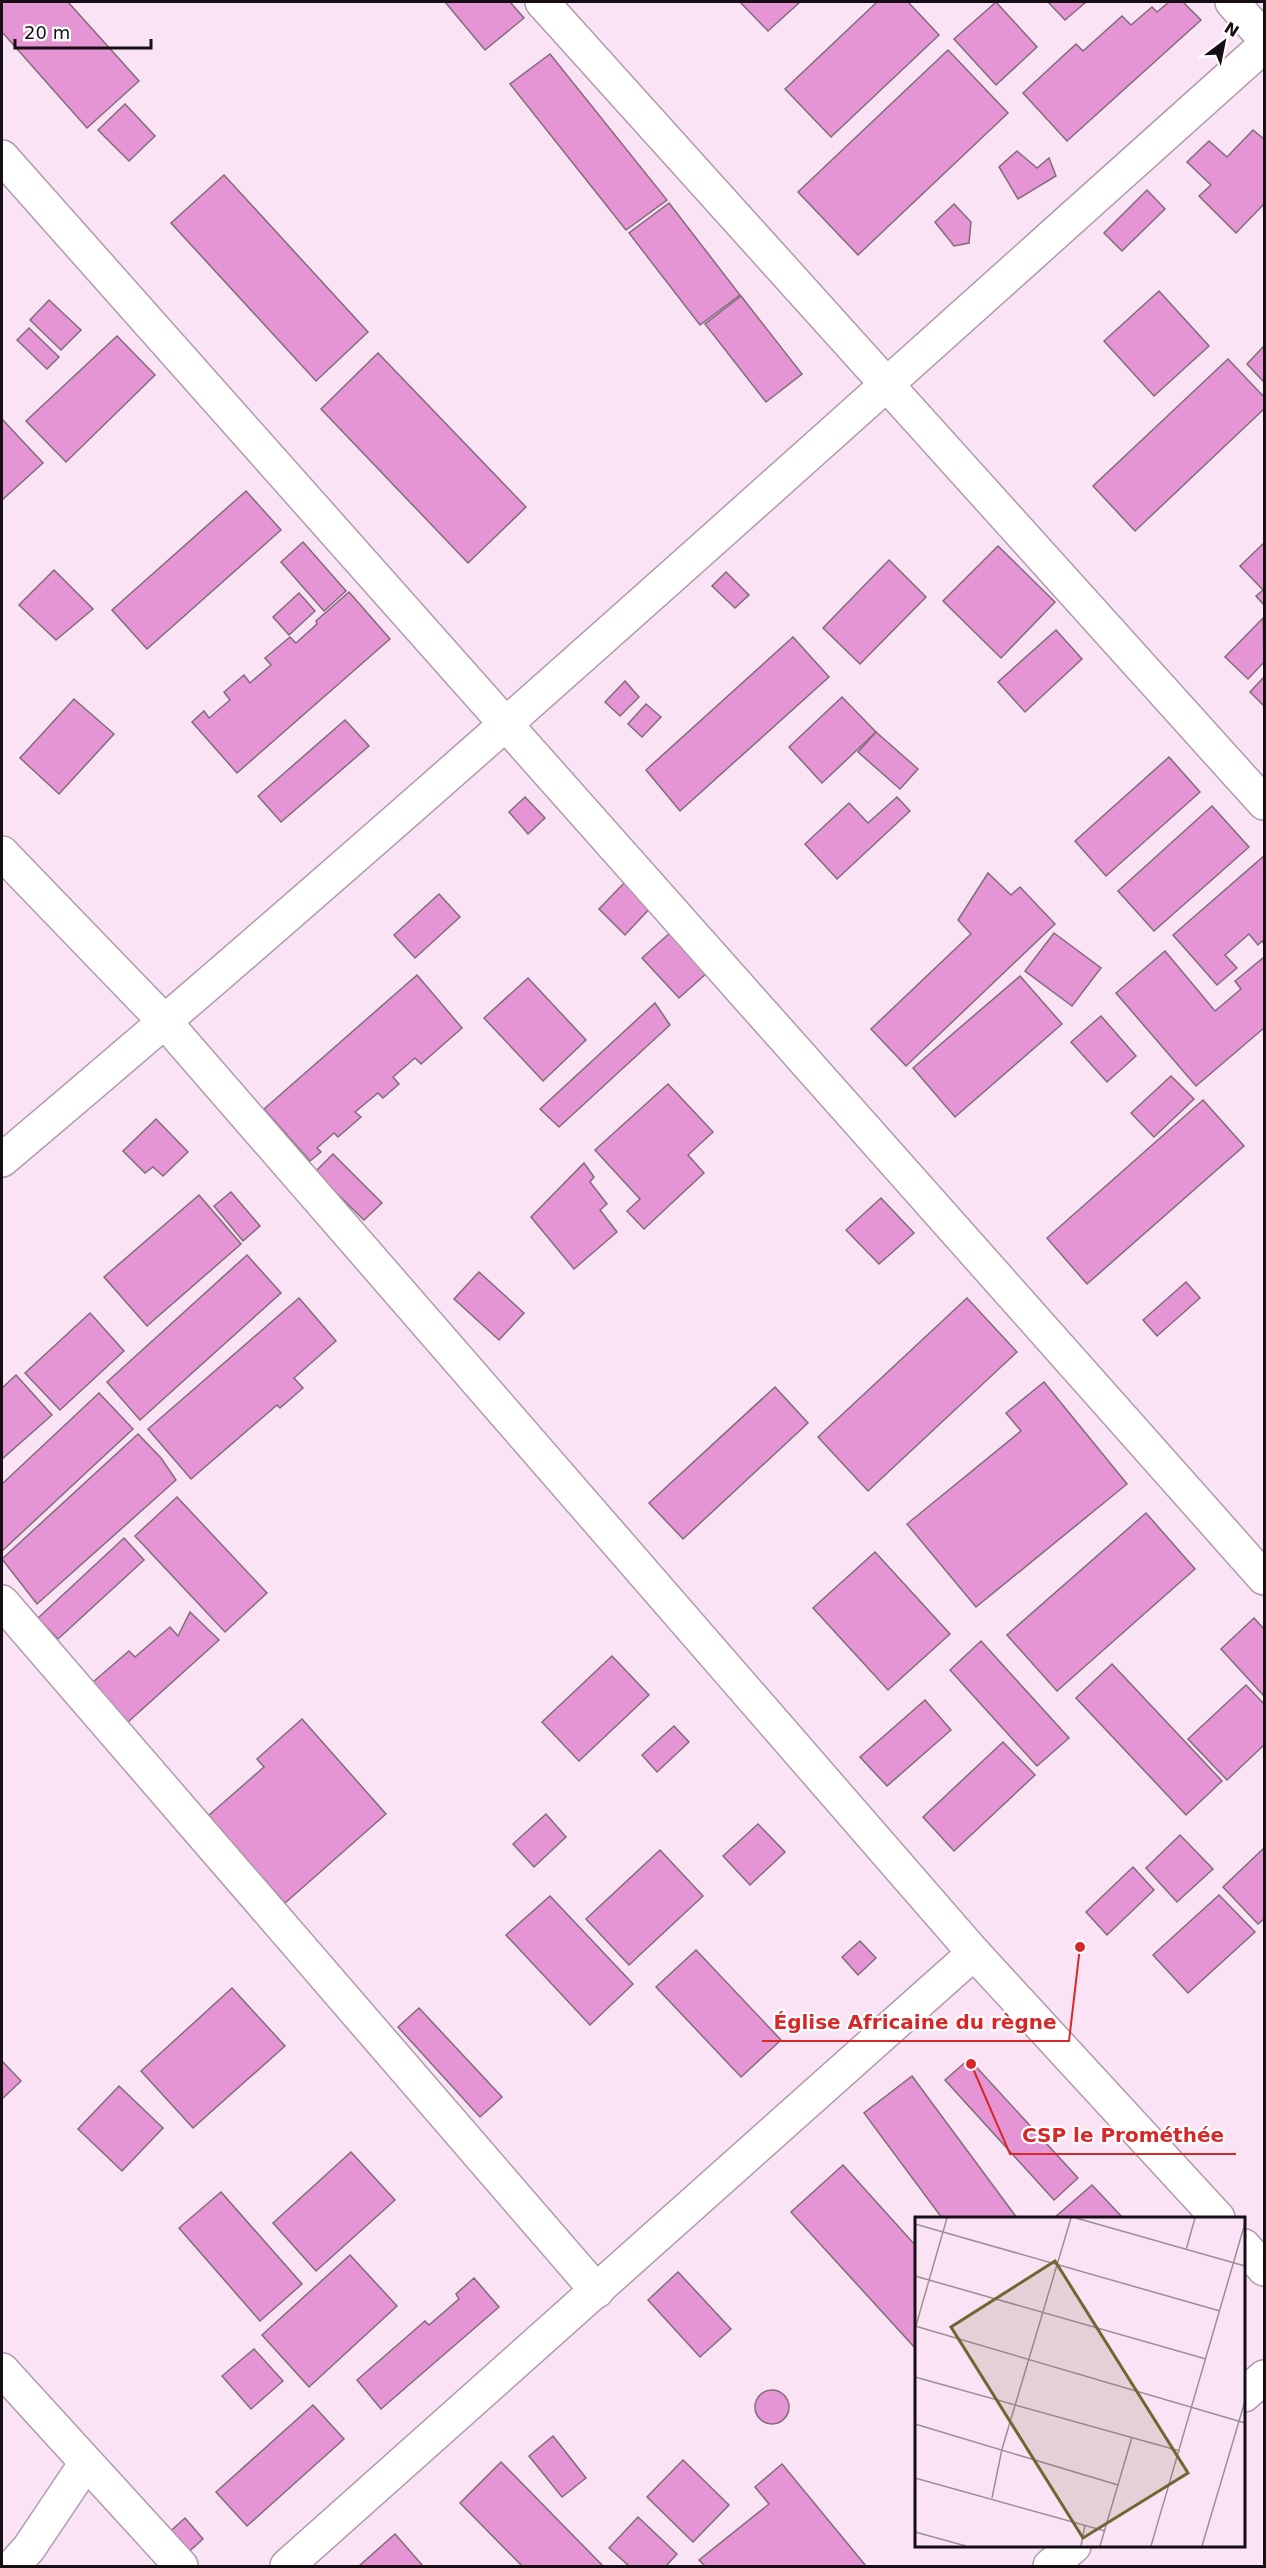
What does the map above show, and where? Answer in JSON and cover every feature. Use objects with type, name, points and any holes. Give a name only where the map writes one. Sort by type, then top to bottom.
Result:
[{"type":"street","points":[[542,2],[1264,803]]},
{"type":"street","points":[[1232,2],[1264,38]]},
{"type":"street","points":[[2,1160],[165,1022],[506,725],[1264,46]]},
{"type":"street","points":[[2,157],[1264,1578]]},
{"type":"street","points":[[2,853],[165,1022],[974,1953],[1217,2217]]},
{"type":"street","points":[[2,1602],[597,2291]]},
{"type":"street","points":[[287,2566],[974,1953]]},
{"type":"street","points":[[1245,2247],[1264,2269]]},
{"type":"street","points":[[2,2370],[181,2566]]},
{"type":"street","points":[[1245,2395],[1264,2377]]},
{"type":"street","points":[[13,2566],[29,2548],[86,2463]]},
{"type":"street","points":[[1050,2566],[1073,2547]]},
{"type":"building","points":[[2,2],[68,2],[139,81],[87,128],[2,32]]},
{"type":"building","points":[[445,2],[510,2],[524,18],[485,50]]},
{"type":"building","points":[[740,2],[800,2],[768,31]]},
{"type":"building","points":[[877,2],[908,2],[939,35],[831,137],[785,89]]},
{"type":"building","points":[[996,2],[1037,47],[996,85],[954,39]]},
{"type":"building","points":[[1048,2],[1086,2],[1065,20]]},
{"type":"building","points":[[1169,2],[1183,2],[1201,20],[1067,141],[1023,93],[1076,44],[1083,51],[1122,16],[1131,25],[1152,7],[1157,12]]},
{"type":"building","points":[[948,50],[1008,113],[858,255],[798,192]]},
{"type":"building","points":[[550,54],[667,200],[626,230],[510,84]]},
{"type":"building","points":[[125,104],[155,136],[129,161],[98,130]]},
{"type":"building","points":[[1253,130],[1264,139],[1264,204],[1236,233],[1199,196],[1211,185],[1187,162],[1209,141],[1227,157]]},
{"type":"building","points":[[1017,151],[1037,168],[1049,158],[1056,176],[1018,199],[999,167]]},
{"type":"building","points":[[224,175],[368,332],[316,381],[171,223]]},
{"type":"building","points":[[1147,190],[1165,209],[1122,251],[1104,233]]},
{"type":"building","points":[[669,203],[740,295],[700,325],[629,233]]},
{"type":"building","points":[[954,204],[971,222],[969,243],[954,246],[935,222]]},
{"type":"building","points":[[1159,291],[1209,346],[1154,396],[1104,341]]},
{"type":"building","points":[[741,296],[802,374],[766,402],[705,324]]},
{"type":"building","points":[[49,300],[81,330],[61,350],[30,320]]},
{"type":"building","points":[[29,328],[59,357],[47,369],[17,340]]},
{"type":"building","points":[[117,336],[155,375],[66,462],[26,421]]},
{"type":"building","points":[[1264,346],[1264,382],[1247,364]]},
{"type":"building","points":[[378,353],[526,507],[468,563],[321,409]]},
{"type":"building","points":[[1228,359],[1264,397],[1264,409],[1135,531],[1093,486]]},
{"type":"building","points":[[2,419],[43,463],[2,500]]},
{"type":"building","points":[[246,491],[281,530],[147,649],[112,610]]},
{"type":"building","points":[[303,542],[346,591],[324,611],[281,562]]},
{"type":"building","points":[[1264,543],[1264,605],[1256,596],[1263,590],[1240,566]]},
{"type":"building","points":[[998,546],[1055,602],[1001,658],[943,601]]},
{"type":"building","points":[[889,560],[926,597],[860,664],[823,628]]},
{"type":"building","points":[[54,570],[93,609],[56,640],[19,605]]},
{"type":"building","points":[[726,572],[749,595],[735,608],[712,586]]},
{"type":"building","points":[[349,592],[390,639],[237,773],[192,722],[204,711],[209,718],[230,700],[224,692],[244,675],[250,683],[271,665],[265,658],[290,637],[296,643],[317,624],[316,621]]},
{"type":"building","points":[[299,593],[315,611],[289,635],[273,617]]},
{"type":"building","points":[[1263,618],[1264,662],[1248,679],[1225,657]]},
{"type":"building","points":[[1056,630],[1082,659],[1025,712],[998,682]]},
{"type":"building","points":[[793,637],[829,677],[680,811],[646,770]]},
{"type":"building","points":[[1264,677],[1264,706],[1250,692]]},
{"type":"building","points":[[625,681],[639,697],[620,716],[605,702]]},
{"type":"building","points":[[842,697],[876,732],[822,783],[789,747]]},
{"type":"building","points":[[74,699],[114,734],[59,794],[20,758]]},
{"type":"building","points":[[646,704],[661,717],[642,737],[628,724]]},
{"type":"building","points":[[345,720],[369,746],[281,822],[258,796]]},
{"type":"building","points":[[876,732],[918,769],[900,789],[858,752]]},
{"type":"building","points":[[1169,757],[1200,792],[1106,876],[1075,841]]},
{"type":"building","points":[[525,797],[545,818],[528,834],[509,812]]},
{"type":"building","points":[[897,797],[910,811],[837,879],[805,844],[849,803],[868,823]]},
{"type":"building","points":[[1212,806],[1249,847],[1154,931],[1118,891]]},
{"type":"building","points":[[1264,856],[1264,944],[1262,941],[1258,945],[1249,934],[1225,955],[1237,968],[1217,985],[1173,935]]},
{"type":"building","points":[[988,873],[1011,895],[1020,887],[1055,924],[906,1066],[871,1029],[971,934],[958,920]]},
{"type":"building","points":[[626,881],[653,905],[625,935],[599,909]]},
{"type":"building","points":[[439,894],[460,917],[415,958],[394,935]]},
{"type":"building","points":[[672,931],[708,972],[679,998],[642,958]]},
{"type":"building","points":[[1054,933],[1101,968],[1072,1006],[1025,971]]},
{"type":"building","points":[[1165,951],[1215,1011],[1241,989],[1235,981],[1263,958],[1264,960],[1264,1028],[1196,1086],[1116,993]]},
{"type":"building","points":[[417,975],[462,1028],[421,1064],[415,1058],[393,1077],[399,1084],[383,1098],[378,1093],[355,1112],[361,1117],[338,1137],[334,1133],[317,1148],[321,1152],[310,1161],[264,1109]]},
{"type":"building","points":[[1020,976],[1062,1024],[955,1117],[913,1068]]},
{"type":"building","points":[[528,978],[586,1040],[543,1081],[484,1018]]},
{"type":"building","points":[[655,1003],[670,1025],[559,1127],[540,1109]]},
{"type":"building","points":[[1101,1016],[1136,1056],[1107,1082],[1071,1042]]},
{"type":"building","points":[[1171,1076],[1194,1099],[1154,1137],[1131,1113]]},
{"type":"building","points":[[668,1084],[713,1132],[688,1155],[704,1173],[644,1229],[627,1211],[640,1199],[595,1150]]},
{"type":"building","points":[[1203,1100],[1244,1146],[1087,1284],[1047,1238]]},
{"type":"building","points":[[156,1119],[188,1152],[163,1176],[153,1167],[145,1173],[123,1151]]},
{"type":"building","points":[[333,1154],[382,1203],[364,1220],[315,1172]]},
{"type":"building","points":[[584,1163],[594,1177],[590,1182],[607,1204],[600,1210],[617,1232],[574,1269],[531,1217]]},
{"type":"building","points":[[231,1192],[260,1226],[243,1241],[214,1206]]},
{"type":"building","points":[[199,1195],[241,1244],[147,1326],[104,1277]]},
{"type":"building","points":[[881,1198],[914,1233],[879,1264],[846,1230]]},
{"type":"building","points":[[247,1255],[281,1293],[140,1420],[107,1382]]},
{"type":"building","points":[[479,1272],[524,1313],[499,1340],[454,1299]]},
{"type":"building","points":[[1186,1282],[1200,1298],[1157,1336],[1143,1320]]},
{"type":"building","points":[[299,1298],[336,1341],[294,1378],[303,1388],[280,1408],[277,1405],[191,1479],[148,1429]]},
{"type":"building","points":[[967,1298],[1017,1352],[868,1491],[818,1437]]},
{"type":"building","points":[[90,1313],[124,1351],[60,1410],[25,1373]]},
{"type":"building","points":[[16,1375],[52,1415],[2,1459],[2,1388]]},
{"type":"building","points":[[1044,1382],[1127,1484],[976,1607],[907,1524],[1021,1431],[1006,1413]]},
{"type":"building","points":[[775,1387],[808,1423],[683,1539],[649,1503]]},
{"type":"building","points":[[99,1393],[133,1429],[2,1551],[2,1484]]},
{"type":"building","points":[[138,1434],[161,1458],[176,1480],[37,1604],[2,1559]]},
{"type":"building","points":[[177,1497],[267,1593],[225,1632],[135,1536]]},
{"type":"building","points":[[1146,1513],[1195,1569],[1057,1691],[1007,1635]]},
{"type":"building","points":[[124,1538],[144,1560],[58,1639],[38,1618]]},
{"type":"building","points":[[875,1552],[950,1634],[888,1690],[813,1608]]},
{"type":"building","points":[[190,1612],[219,1640],[128,1722],[93,1682],[129,1651],[135,1657],[170,1627],[178,1636]]},
{"type":"building","points":[[1254,1618],[1264,1629],[1264,1696],[1221,1649]]},
{"type":"building","points":[[981,1641],[1069,1738],[1037,1766],[950,1670]]},
{"type":"building","points":[[612,1656],[649,1695],[579,1761],[542,1722]]},
{"type":"building","points":[[1112,1664],[1222,1781],[1186,1815],[1076,1698]]},
{"type":"building","points":[[1246,1685],[1264,1704],[1264,1745],[1227,1780],[1188,1739]]},
{"type":"building","points":[[925,1700],[951,1730],[887,1786],[860,1757]]},
{"type":"building","points":[[302,1719],[386,1814],[285,1903],[208,1816],[264,1767],[257,1759]]},
{"type":"building","points":[[674,1726],[689,1742],[657,1772],[642,1755]]},
{"type":"building","points":[[1003,1742],[1035,1775],[954,1851],[923,1817]]},
{"type":"building","points":[[546,1814],[566,1837],[534,1867],[513,1844]]},
{"type":"building","points":[[758,1824],[785,1852],[750,1885],[723,1856]]},
{"type":"building","points":[[1180,1835],[1213,1869],[1177,1902],[1146,1868]]},
{"type":"building","points":[[1264,1848],[1264,1919],[1258,1924],[1223,1887]]},
{"type":"building","points":[[660,1850],[703,1896],[629,1965],[586,1919]]},
{"type":"building","points":[[1133,1867],[1154,1890],[1107,1935],[1086,1912]]},
{"type":"building","points":[[1219,1895],[1255,1932],[1188,1993],[1153,1955]]},
{"type":"building","points":[[550,1896],[633,1984],[590,2025],[506,1935]]},
{"type":"building","points":[[860,1941],[876,1958],[858,1975],[842,1957]]},
{"type":"building","points":[[696,1950],[781,2040],[741,2077],[656,1987]]},
{"type":"building","points":[[232,1988],[285,2046],[193,2128],[141,2071]]},
{"type":"building","points":[[419,2008],[502,2097],[480,2117],[398,2027]]},
{"type":"building","points":[[969,2059],[1078,2178],[1054,2200],[945,2080]]},
{"type":"building","points":[[2,2061],[21,2081],[2,2099]]},
{"type":"building","points":[[912,2076],[1016,2217],[941,2217],[864,2113]]},
{"type":"building","points":[[119,2086],[163,2128],[122,2171],[78,2129]]},
{"type":"building","points":[[351,2152],[395,2200],[316,2271],[273,2223]]},
{"type":"building","points":[[843,2165],[915,2245],[915,2348],[791,2212]]},
{"type":"building","points":[[1092,2185],[1122,2217],[1055,2217]]},
{"type":"building","points":[[221,2192],[302,2284],[260,2321],[179,2228]]},
{"type":"building","points":[[350,2255],[397,2306],[309,2387],[262,2335]]},
{"type":"building","points":[[678,2272],[731,2329],[700,2357],[648,2300]]},
{"type":"building","points":[[474,2278],[499,2307],[381,2409],[357,2380],[425,2321],[429,2325],[459,2299],[456,2294]]},
{"type":"building","points":[[254,2349],[283,2381],[251,2409],[222,2376]]},
{"type":"building","points":[[772,2390],[784,2395],[789,2407],[784,2419],[772,2424],[760,2419],[755,2407],[760,2395]]},
{"type":"building","points":[[313,2405],[344,2439],[247,2526],[216,2492]]},
{"type":"building","points":[[553,2436],[586,2478],[562,2497],[529,2456]]},
{"type":"building","points":[[683,2460],[729,2505],[693,2542],[647,2497]]},
{"type":"building","points":[[501,2462],[603,2566],[522,2566],[460,2503]]},
{"type":"building","points":[[782,2464],[866,2566],[705,2566],[699,2560],[769,2504],[755,2487]]},
{"type":"building","points":[[638,2517],[677,2554],[666,2566],[629,2566],[609,2548]]},
{"type":"building","points":[[185,2518],[203,2539],[184,2556],[165,2536]]},
{"type":"building","points":[[395,2534],[423,2566],[359,2566]]},
{"type":"place","name":"Église Africaine du règne","points":[[1080,1947]]},
{"type":"place","name":"CSP le Prométhée","points":[[971,2064]]}]
